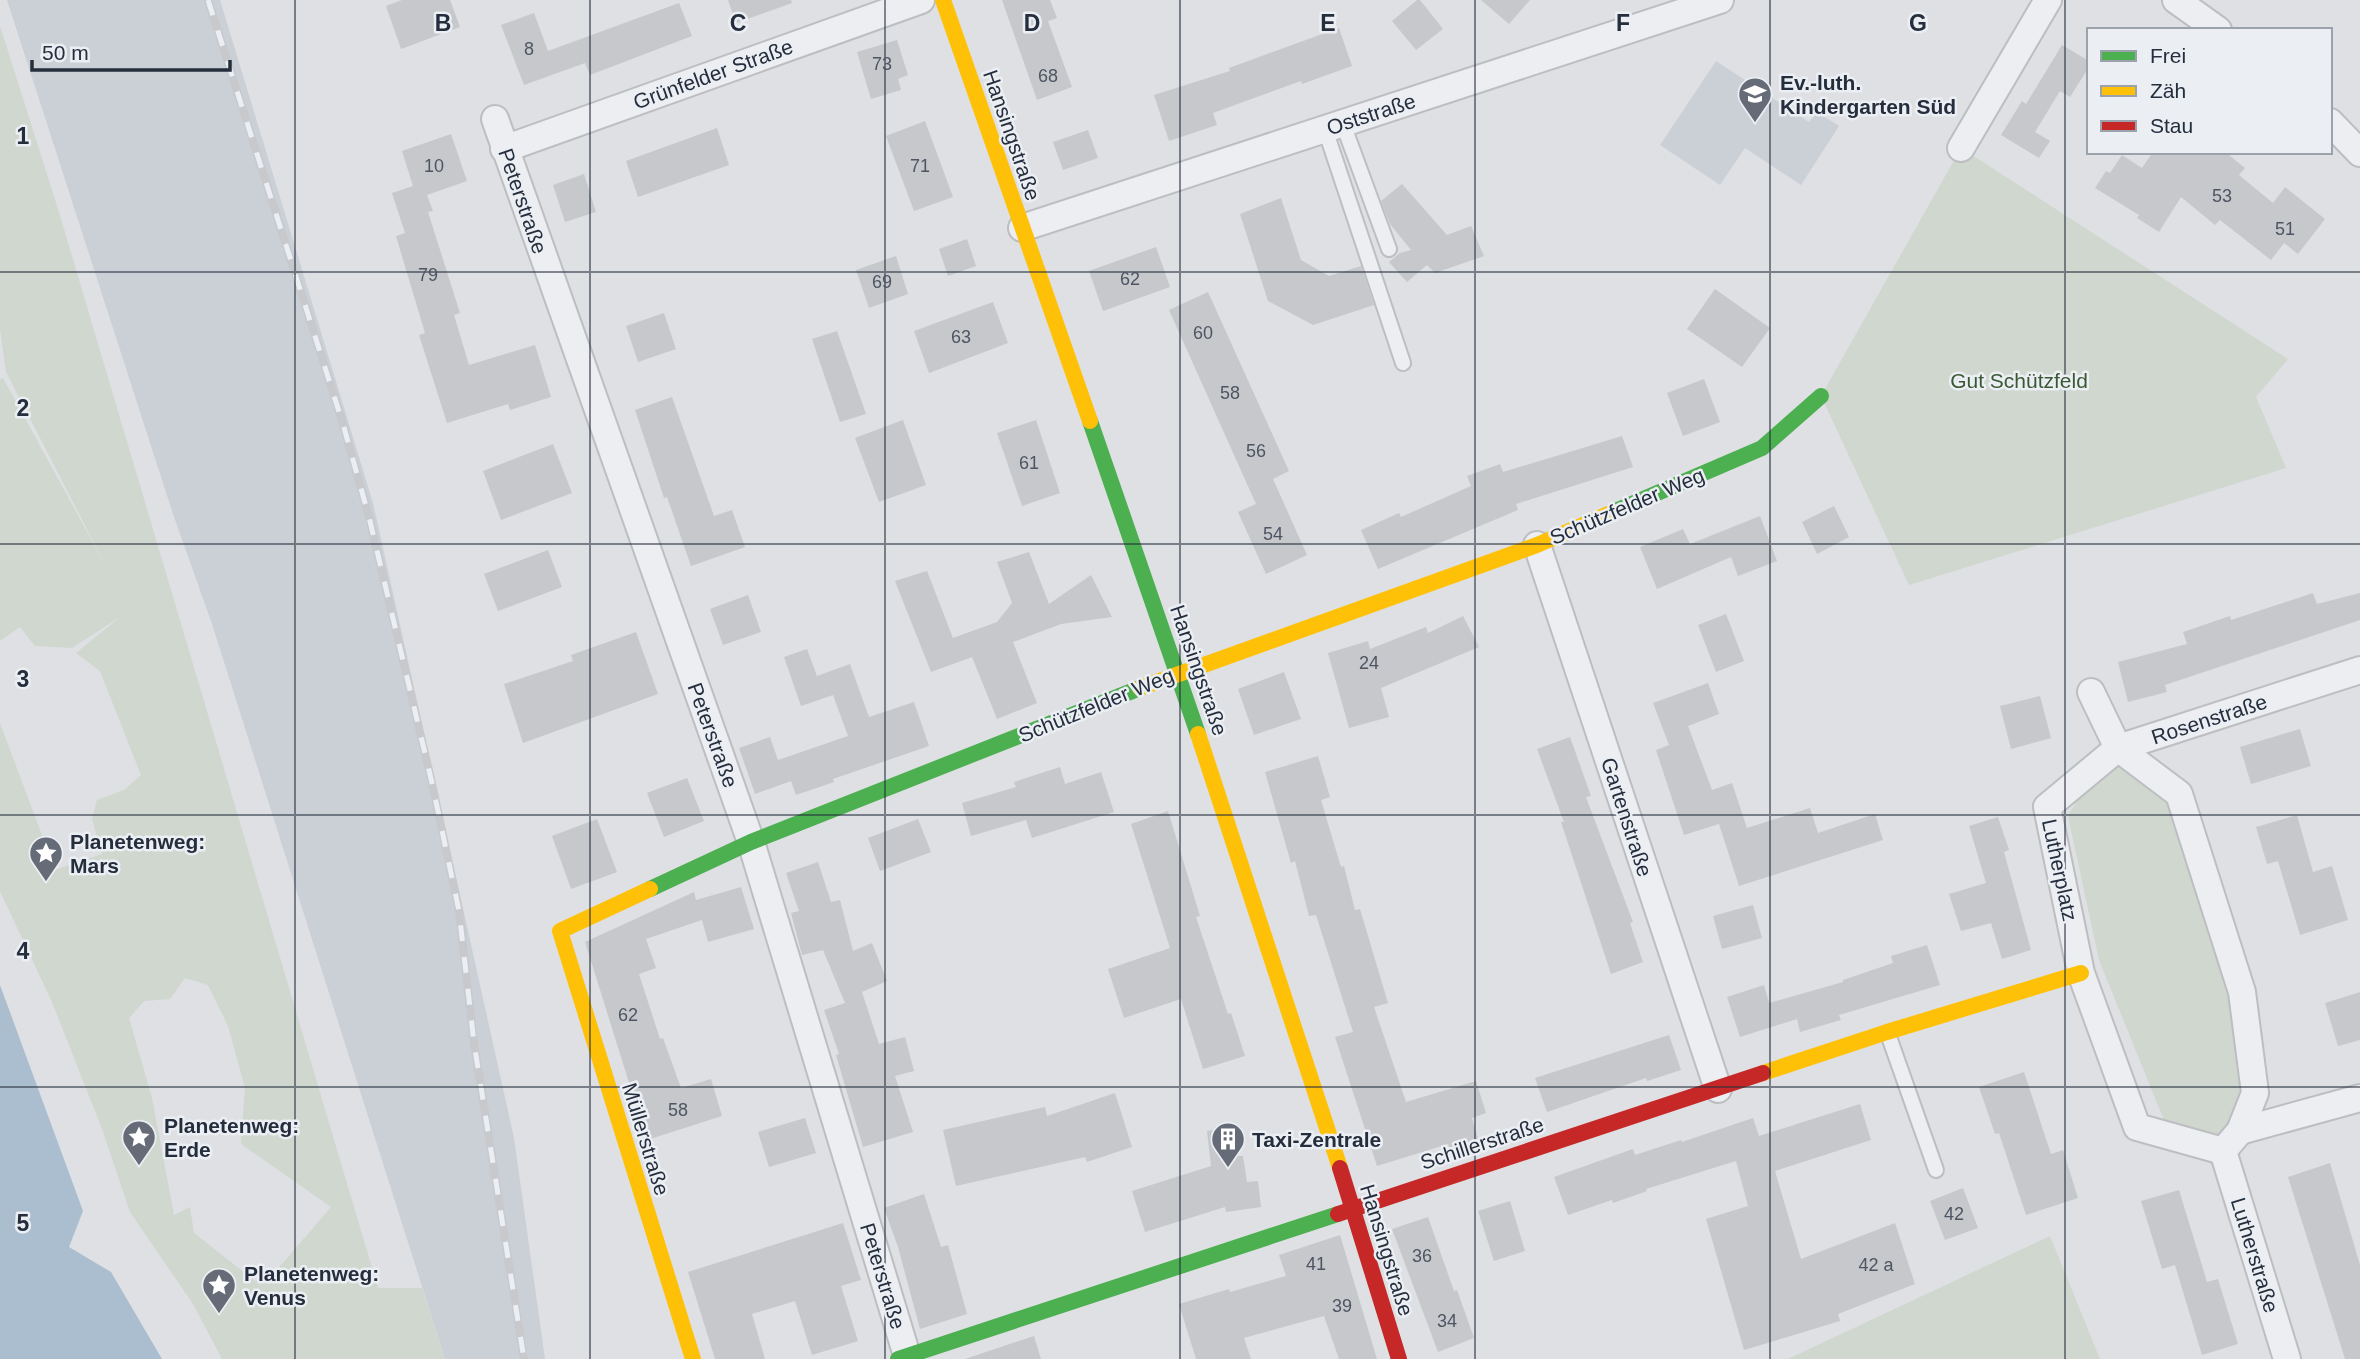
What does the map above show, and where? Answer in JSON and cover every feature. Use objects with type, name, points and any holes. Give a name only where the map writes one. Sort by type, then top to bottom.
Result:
[{"type":"street","name":"Grünfelder Straße","points":[[504,149],[921,0]]},
{"type":"street","name":"Hansingstraße","points":[[943,0],[1178,673],[1353,1207],[1399,1359]]},
{"type":"street","name":"Oststraße","points":[[1022,228],[1720,0]]},
{"type":"street","points":[[1961,148],[2048,0]]},
{"type":"street","points":[[2180,1],[2215,28]]},
{"type":"street","name":"Peterstraße","points":[[495,119],[751,842],[904,1358]]},
{"type":"street","points":[[2332,124],[2360,153]]},
{"type":"street","name":"Schützfelder Weg","points":[[560,931],[751,842],[1178,673],[1536,545],[1762,448],[1821,396]]},
{"type":"street","name":"Gartenstraße","points":[[1536,545],[1717,1089]]},
{"type":"street","name":"Rosenstraße","points":[[2118,748],[2360,670]]},
{"type":"street","points":[[2091,692],[2118,748],[2179,794],[2242,992],[2255,1093],[2240,1131],[2222,1151]]},
{"type":"street","name":"Lutherplatz","points":[[2118,748],[2047,807],[2081,973],[2137,1127],[2222,1151]]},
{"type":"street","name":"Müllerstraße","points":[[560,931],[693,1359]]},
{"type":"street","name":"Schillerstraße","points":[[904,1358],[1887,1032],[2081,973]]},
{"type":"street","points":[[2240,1131],[2360,1098]]},
{"type":"street","name":"Lutherstraße","points":[[2222,1151],[2287,1359]]},
{"type":"lane","points":[[1334,126],[1389,249]]},
{"type":"lane","points":[[1334,126],[1403,363]]},
{"type":"lane","points":[[1887,1032],[1936,1170]]},
{"type":"shaded area","points":[[7,0],[220,0],[373,503],[514,1138],[545,1359],[445,1359],[212,624],[173,514]]},
{"type":"shaded area","name":"Ev.-luth. Kindergarten Süd","points":[[1716,61],[1809,122],[1817,112],[1839,126],[1801,185],[1745,148],[1720,185],[1660,145]]},
{"type":"green space","points":[[0,26],[58,209],[378,1288],[422,1288],[445,1359],[222,1359],[193,1304],[130,1212],[102,1129],[52,1002],[0,891],[0,723],[55,870],[102,854],[92,819],[97,800],[124,790],[141,775],[100,671],[76,653],[120,617],[72,648],[35,646],[20,627],[0,641],[0,379],[3,378],[108,570],[6,372],[0,329]],"holes":[[[185,978],[208,985],[228,1026],[245,1088],[241,1144],[331,1207],[276,1271],[255,1281],[194,1233],[190,1207],[174,1215],[152,1098],[129,1018],[144,1001],[170,999]]]},
{"type":"green space","name":"Gut Schützfeld","points":[[1961,148],[2288,359],[2256,397],[2286,468],[1909,585],[1821,396]]},
{"type":"green space","points":[[2127,762],[2176,800],[2238,993],[2240,1120],[2222,1143],[2166,1125],[2099,960],[2068,816],[2089,781]]},
{"type":"green space","points":[[2050,1236],[2100,1359],[1788,1359]]},
{"type":"water","points":[[0,985],[83,1211],[69,1247],[111,1272],[162,1359],[0,1359]]},
{"type":"building","points":[[402,0],[450,0],[460,27],[401,49],[386,6]]},
{"type":"building","points":[[728,0],[791,0],[792,3],[736,23]]},
{"type":"building","points":[[1002,0],[1050,0],[1057,18],[1048,21],[1072,87],[1037,100]]},
{"type":"building","points":[[1420,0],[1443,29],[1416,50],[1392,21]]},
{"type":"building","points":[[1481,0],[1530,0],[1509,24]]},
{"type":"building","points":[[679,3],[692,36],[590,75],[585,63],[524,85],[501,25],[534,13],[548,51]]},
{"type":"building","points":[[1339,28],[1352,66],[1302,84],[1301,81],[1213,113],[1217,125],[1169,141],[1154,95],[1230,71],[1229,68]]},
{"type":"building","points":[[897,40],[908,75],[898,79],[901,90],[871,99],[857,52]]},
{"type":"building","points":[[2062,45],[2087,60],[2087,70],[2070,97],[2060,91],[2035,132],[2050,141],[2039,158],[2001,135],[2022,101],[2026,104]]},
{"type":"building","points":[[925,121],[953,197],[914,211],[886,136]]},
{"type":"building","points":[[717,128],[729,165],[638,197],[626,161]]},
{"type":"building","points":[[1088,130],[1098,158],[1063,170],[1053,142]]},
{"type":"building","points":[[451,134],[467,181],[427,195],[433,211],[428,212],[460,313],[454,315],[469,365],[535,345],[551,397],[510,410],[508,404],[447,423],[419,335],[425,333],[396,236],[405,233],[392,193],[413,186],[402,151]]},
{"type":"building","points":[[2152,154],[2228,154],[2245,168],[2239,175],[2273,203],[2285,187],[2325,219],[2298,254],[2284,243],[2271,260],[2220,220],[2215,225],[2181,197],[2159,232],[2137,218],[2139,215],[2095,188],[2106,171],[2110,173],[2122,155],[2142,168]]},
{"type":"building","points":[[584,174],[596,212],[565,222],[553,185]]},
{"type":"building","points":[[1402,184],[1447,235],[1471,226],[1484,256],[1435,273],[1427,265],[1407,282],[1389,262],[1400,253],[1411,250],[1390,224],[1381,201]]},
{"type":"building","points":[[1281,198],[1301,260],[1329,276],[1361,266],[1374,305],[1313,325],[1268,301],[1240,214]]},
{"type":"building","points":[[967,239],[976,266],[948,276],[939,249]]},
{"type":"building","points":[[1156,247],[1170,287],[1103,311],[1089,271]]},
{"type":"building","points":[[896,256],[908,294],[869,308],[856,270]]},
{"type":"building","points":[[1715,289],[1770,328],[1742,367],[1687,329]]},
{"type":"building","points":[[1208,292],[1289,471],[1273,479],[1307,555],[1266,574],[1238,512],[1256,504],[1169,310]]},
{"type":"building","points":[[993,302],[1008,343],[929,373],[914,331]]},
{"type":"building","points":[[664,313],[676,349],[638,362],[626,326]]},
{"type":"building","points":[[837,331],[866,414],[840,422],[812,339]]},
{"type":"building","points":[[1704,379],[1720,422],[1683,436],[1667,393]]},
{"type":"building","points":[[672,397],[714,516],[732,510],[745,547],[691,566],[667,497],[664,498],[635,410]]},
{"type":"building","points":[[903,420],[926,485],[879,502],[855,438]]},
{"type":"building","points":[[1036,420],[1060,493],[1022,506],[997,433]]},
{"type":"building","points":[[1622,436],[1633,467],[1516,504],[1518,510],[1378,569],[1361,530],[1399,513],[1401,517],[1471,486],[1467,476],[1500,464],[1503,472]]},
{"type":"building","points":[[553,444],[572,493],[501,520],[483,471]]},
{"type":"building","points":[[1834,506],[1849,537],[1817,554],[1802,522]]},
{"type":"building","points":[[1760,516],[1777,561],[1738,576],[1731,557],[1657,589],[1640,547],[1683,529],[1690,544]]},
{"type":"building","points":[[548,550],[562,587],[498,611],[484,574]]},
{"type":"building","points":[[1029,552],[1049,604],[1091,575],[1112,617],[1061,624],[1013,642],[1037,703],[997,719],[972,657],[931,672],[895,581],[927,571],[953,638],[997,622],[1012,603],[997,562]]},
{"type":"building","points":[[2313,593],[2317,604],[2360,593],[2360,620],[2165,685],[2167,692],[2128,702],[2118,662],[2187,644],[2183,632],[2230,616],[2231,620]]},
{"type":"building","points":[[748,595],[761,632],[723,645],[710,609]]},
{"type":"building","points":[[1726,614],[1744,661],[1716,672],[1698,625]]},
{"type":"building","points":[[1463,616],[1479,647],[1381,688],[1389,717],[1349,728],[1328,653],[1368,641],[1370,649],[1426,627],[1428,633]]},
{"type":"building","points":[[636,632],[658,694],[523,743],[504,684],[573,661],[571,655]]},
{"type":"building","points":[[807,649],[817,676],[850,664],[869,717],[914,702],[929,746],[833,779],[834,782],[796,795],[791,781],[755,794],[739,748],[770,737],[778,760],[848,736],[833,695],[801,706],[784,657]]},
{"type":"building","points":[[1284,672],[1301,719],[1254,735],[1238,689]]},
{"type":"building","points":[[1708,683],[1719,714],[1688,726],[1712,790],[1732,783],[1747,828],[1810,808],[1818,833],[1875,814],[1883,840],[1739,886],[1719,824],[1684,835],[1656,750],[1669,745],[1653,703]]},
{"type":"building","points":[[2040,696],[2051,738],[2011,749],[2000,706]]},
{"type":"building","points":[[2300,729],[2311,766],[2251,784],[2240,747]]},
{"type":"building","points":[[1570,737],[1591,796],[1586,797],[1633,922],[1630,923],[1643,962],[1611,974],[1561,822],[1564,822],[1537,749]]},
{"type":"building","points":[[1318,756],[1330,797],[1321,800],[1341,867],[1344,866],[1355,910],[1360,909],[1388,1003],[1374,1007],[1406,1102],[1476,1081],[1486,1113],[1472,1118],[1478,1139],[1449,1148],[1448,1144],[1377,1166],[1335,1037],[1353,1032],[1316,915],[1309,916],[1295,861],[1291,863],[1265,772]]},
{"type":"building","points":[[1060,767],[1065,784],[1101,772],[1114,812],[1032,838],[1026,820],[971,836],[962,803],[1016,787],[1014,782]]},
{"type":"building","points":[[687,778],[704,821],[664,837],[647,793]]},
{"type":"building","points":[[1168,811],[1200,916],[1196,917],[1245,1056],[1203,1069],[1181,999],[1124,1018],[1108,969],[1170,948],[1131,824]]},
{"type":"building","points":[[2297,815],[2313,872],[2332,866],[2348,920],[2300,935],[2278,861],[2267,864],[2256,827]]},
{"type":"building","points":[[1998,817],[2009,850],[2004,852],[2031,950],[2002,959],[1991,923],[1961,931],[1949,894],[1986,883],[1969,826]]},
{"type":"building","points":[[597,819],[617,872],[571,889],[552,836]]},
{"type":"building","points":[[918,819],[931,852],[880,871],[868,838]]},
{"type":"building","points":[[818,862],[831,902],[840,900],[853,951],[872,943],[887,981],[862,992],[879,1044],[905,1037],[914,1071],[895,1076],[913,1132],[863,1147],[836,1055],[839,1054],[824,1010],[845,1003],[823,950],[802,955],[791,913],[799,911],[786,873]]},
{"type":"building","points":[[741,887],[754,929],[708,942],[702,920],[646,939],[656,968],[639,974],[660,1039],[663,1038],[681,1088],[711,1079],[722,1116],[647,1140],[585,942],[694,892],[696,900]]},
{"type":"building","points":[[1753,905],[1762,938],[1722,949],[1713,916]]},
{"type":"building","points":[[1927,945],[1940,985],[1839,1015],[1841,1020],[1800,1032],[1797,1019],[1740,1037],[1727,997],[1764,985],[1769,1003],[1843,982],[1893,963],[1891,956]]},
{"type":"building","points":[[2360,992],[2360,1040],[2338,1046],[2325,1003]]},
{"type":"building","points":[[1669,1035],[1681,1070],[1647,1081],[1646,1078],[1547,1112],[1535,1078]]},
{"type":"building","points":[[2024,1072],[2051,1154],[2063,1150],[2078,1198],[2026,1215],[1999,1133],[1995,1134],[1979,1087]]},
{"type":"building","points":[[1115,1093],[1132,1147],[1087,1162],[1085,1157],[956,1186],[943,1130],[1045,1107],[1047,1116]]},
{"type":"building","points":[[1860,1104],[1871,1140],[1775,1171],[1801,1259],[1895,1223],[1915,1284],[1838,1314],[1840,1321],[1744,1350],[1706,1219],[1748,1206],[1736,1161],[1646,1189],[1647,1191],[1613,1203],[1612,1200],[1568,1215],[1554,1177],[1633,1149],[1635,1155],[1753,1118],[1759,1136]]},
{"type":"building","points":[[805,1118],[816,1153],[769,1167],[758,1132]]},
{"type":"building","points":[[1234,1127],[1238,1156],[1243,1156],[1247,1182],[1258,1181],[1261,1207],[1226,1212],[1225,1207],[1145,1232],[1132,1191],[1211,1166],[1207,1131]]},
{"type":"building","points":[[2330,1163],[2360,1265],[2360,1359],[2345,1359],[2288,1177]]},
{"type":"building","points":[[1963,1188],[1978,1228],[1945,1240],[1930,1201]]},
{"type":"building","points":[[2179,1190],[2207,1282],[2218,1279],[2238,1344],[2202,1355],[2175,1265],[2162,1269],[2141,1201]]},
{"type":"building","points":[[924,1194],[941,1247],[948,1245],[967,1314],[920,1329],[898,1247],[884,1208]]},
{"type":"building","points":[[1510,1201],[1525,1251],[1494,1261],[1478,1211]]},
{"type":"building","points":[[1428,1217],[1474,1338],[1438,1352],[1392,1229]]},
{"type":"building","points":[[843,1223],[861,1280],[841,1286],[858,1341],[812,1355],[795,1301],[752,1314],[765,1359],[715,1359],[688,1272]]},
{"type":"building","points":[[1340,1235],[1377,1359],[1339,1359],[1324,1316],[1244,1338],[1251,1359],[1196,1359],[1179,1304],[1286,1276],[1279,1255]]},
{"type":"building","points":[[1034,1336],[1041,1359],[965,1359]]},
{"type":"railway","points":[[208,0],[343,424],[369,517],[432,783],[459,911],[474,1043],[524,1359]]},
{"type":"traffic: fast","points":[[1613,512],[1762,448],[1821,396]]},
{"type":"traffic: fast","points":[[1090,421],[1198,734]]},
{"type":"traffic: fast","points":[[650,889],[751,842],[1140,688]]},
{"type":"traffic: fast","points":[[898,1359],[1338,1214]]},
{"type":"traffic: slow","points":[[943,0],[1090,421]]},
{"type":"traffic: slow","points":[[1140,688],[1537,545],[1613,512]]},
{"type":"traffic: slow","points":[[1198,734],[1340,1168]]},
{"type":"traffic: slow","points":[[650,889],[560,931],[693,1359]]},
{"type":"traffic: slow","points":[[1763,1073],[2081,973]]},
{"type":"traffic: jam","points":[[1338,1214],[1763,1073]]},
{"type":"traffic: jam","points":[[1340,1168],[1399,1359]]},
{"type":"place","name":"Ev.-luth. Kindergarten Süd","points":[[1755,124]]},
{"type":"place","name":"Planetenweg: Mars","points":[[46,883]]},
{"type":"place","name":"Planetenweg: Erde","points":[[139,1167]]},
{"type":"place","name":"Taxi-Zentrale","points":[[1228,1169]]},
{"type":"place","name":"Planetenweg: Venus","points":[[219,1315]]}]
